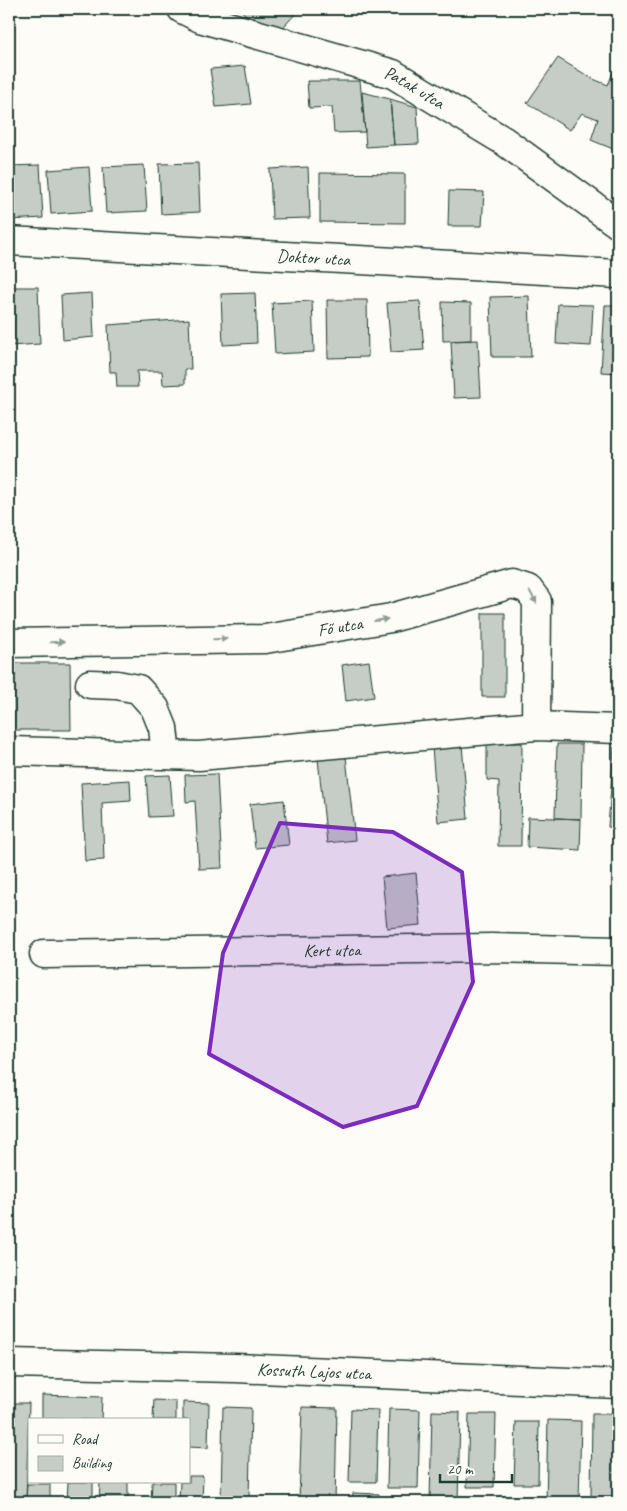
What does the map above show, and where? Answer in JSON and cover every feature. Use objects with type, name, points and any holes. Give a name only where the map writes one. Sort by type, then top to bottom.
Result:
[{"type":"street","name":"Patak utca","points":[[182,9],[200,18],[393,74],[504,140],[618,224]]},
{"type":"street","name":"Doktor utca","points":[[9,240],[618,274]]},
{"type":"street","name":"Fő utca","points":[[9,643],[265,639],[391,618],[512,584],[528,589],[537,601],[536,726]]},
{"type":"street","points":[[90,684],[117,684],[138,689],[155,708],[163,728],[166,755]]},
{"type":"street","points":[[9,751],[199,756],[536,726],[618,730]]},
{"type":"street","name":"Kert utca","points":[[44,954],[492,948],[618,952]]},
{"type":"street","name":"Kossuth Lajos utca","points":[[9,1363],[235,1368],[618,1384]]},
{"type":"highlighted area","points":[[280,823],[393,832],[462,872],[473,982],[417,1106],[343,1127],[209,1054],[223,953]]},
{"type":"building","points":[[300,9],[274,37],[240,10]]},
{"type":"building","points":[[558,58],[593,79],[608,85],[614,70],[618,72],[618,151],[591,140],[598,119],[582,113],[570,130],[527,103]]},
{"type":"building","points":[[245,66],[251,104],[216,107],[210,69]]},
{"type":"building","points":[[307,81],[360,81],[365,132],[334,133],[332,107],[309,108]]},
{"type":"building","points":[[362,92],[390,99],[394,145],[366,147]]},
{"type":"building","points":[[390,99],[417,107],[419,144],[394,145]]},
{"type":"building","points":[[198,163],[200,212],[161,214],[159,164]]},
{"type":"building","points":[[40,165],[43,218],[9,220],[9,166]]},
{"type":"building","points":[[144,165],[147,211],[106,213],[103,167]]},
{"type":"building","points":[[89,167],[92,211],[51,214],[48,170]]},
{"type":"building","points":[[308,167],[310,218],[272,219],[270,169]]},
{"type":"building","points":[[320,173],[405,174],[405,223],[320,222]]},
{"type":"building","points":[[449,191],[484,192],[482,226],[448,226]]},
{"type":"building","points":[[9,287],[38,287],[40,344],[9,346]]},
{"type":"building","points":[[92,293],[94,337],[63,340],[61,295]]},
{"type":"building","points":[[255,293],[257,343],[223,345],[221,294]]},
{"type":"building","points":[[529,296],[531,357],[492,357],[490,297]]},
{"type":"building","points":[[327,300],[367,300],[368,357],[328,358]]},
{"type":"building","points":[[312,301],[314,352],[275,354],[272,303]]},
{"type":"building","points":[[420,301],[424,350],[391,352],[387,303]]},
{"type":"building","points":[[442,302],[471,303],[471,340],[443,341]]},
{"type":"building","points":[[558,304],[593,305],[591,346],[556,344]]},
{"type":"building","points":[[605,305],[618,305],[618,373],[601,372]]},
{"type":"building","points":[[189,319],[191,369],[185,369],[185,384],[163,385],[162,371],[137,371],[138,387],[117,387],[116,372],[110,372],[108,325]]},
{"type":"building","points":[[478,340],[481,397],[454,398],[451,341]]},
{"type":"building","points":[[482,613],[505,613],[505,697],[482,697]]},
{"type":"building","points":[[369,661],[374,697],[346,701],[342,665]]},
{"type":"building","points":[[9,663],[70,663],[71,730],[9,730]]},
{"type":"building","points":[[487,743],[522,743],[521,846],[498,846],[499,781],[487,780]]},
{"type":"building","points":[[462,744],[468,819],[438,822],[432,747]]},
{"type":"building","points":[[557,744],[582,744],[581,819],[555,818]]},
{"type":"building","points":[[614,747],[618,748],[618,828],[608,827]]},
{"type":"building","points":[[346,757],[355,840],[327,843],[318,759]]},
{"type":"building","points":[[217,774],[222,868],[199,869],[195,801],[186,802],[185,775]]},
{"type":"building","points":[[170,775],[173,816],[149,817],[146,776]]},
{"type":"building","points":[[130,780],[131,801],[102,803],[104,860],[85,861],[81,783]]},
{"type":"building","points":[[284,800],[289,845],[255,848],[250,804]]},
{"type":"building","points":[[528,817],[581,819],[580,850],[527,847]]},
{"type":"building","points":[[416,873],[421,925],[387,928],[382,877]]},
{"type":"building","points":[[42,1395],[102,1397],[101,1418],[42,1418]]},
{"type":"building","points":[[154,1400],[176,1401],[176,1418],[153,1418]]},
{"type":"building","points":[[183,1402],[209,1403],[208,1448],[190,1447],[190,1418],[183,1418]]},
{"type":"building","points":[[9,1403],[29,1403],[26,1502],[9,1502]]},
{"type":"building","points":[[223,1407],[251,1408],[249,1499],[221,1498]]},
{"type":"building","points":[[302,1407],[337,1408],[335,1502],[299,1502]]},
{"type":"building","points":[[351,1409],[378,1410],[376,1482],[349,1482]]},
{"type":"building","points":[[389,1409],[420,1410],[418,1488],[387,1488]]},
{"type":"building","points":[[432,1411],[460,1412],[458,1502],[430,1502]]},
{"type":"building","points":[[469,1414],[496,1414],[494,1487],[467,1487]]},
{"type":"building","points":[[592,1414],[618,1414],[617,1499],[591,1499]]},
{"type":"building","points":[[548,1420],[581,1421],[579,1502],[546,1502]]},
{"type":"building","points":[[516,1422],[539,1422],[538,1484],[514,1484]]},
{"type":"building","points":[[190,1476],[203,1476],[202,1502],[179,1502],[180,1484],[190,1484]]},
{"type":"building","points":[[27,1484],[50,1484],[50,1502],[26,1502]]},
{"type":"building","points":[[68,1484],[93,1484],[93,1502],[67,1502]]},
{"type":"building","points":[[100,1484],[128,1484],[128,1502],[99,1502]]},
{"type":"building","points":[[152,1484],[174,1484],[174,1502],[151,1502]]},
{"type":"building","points":[[353,1493],[379,1494],[379,1502],[352,1502]]}]
